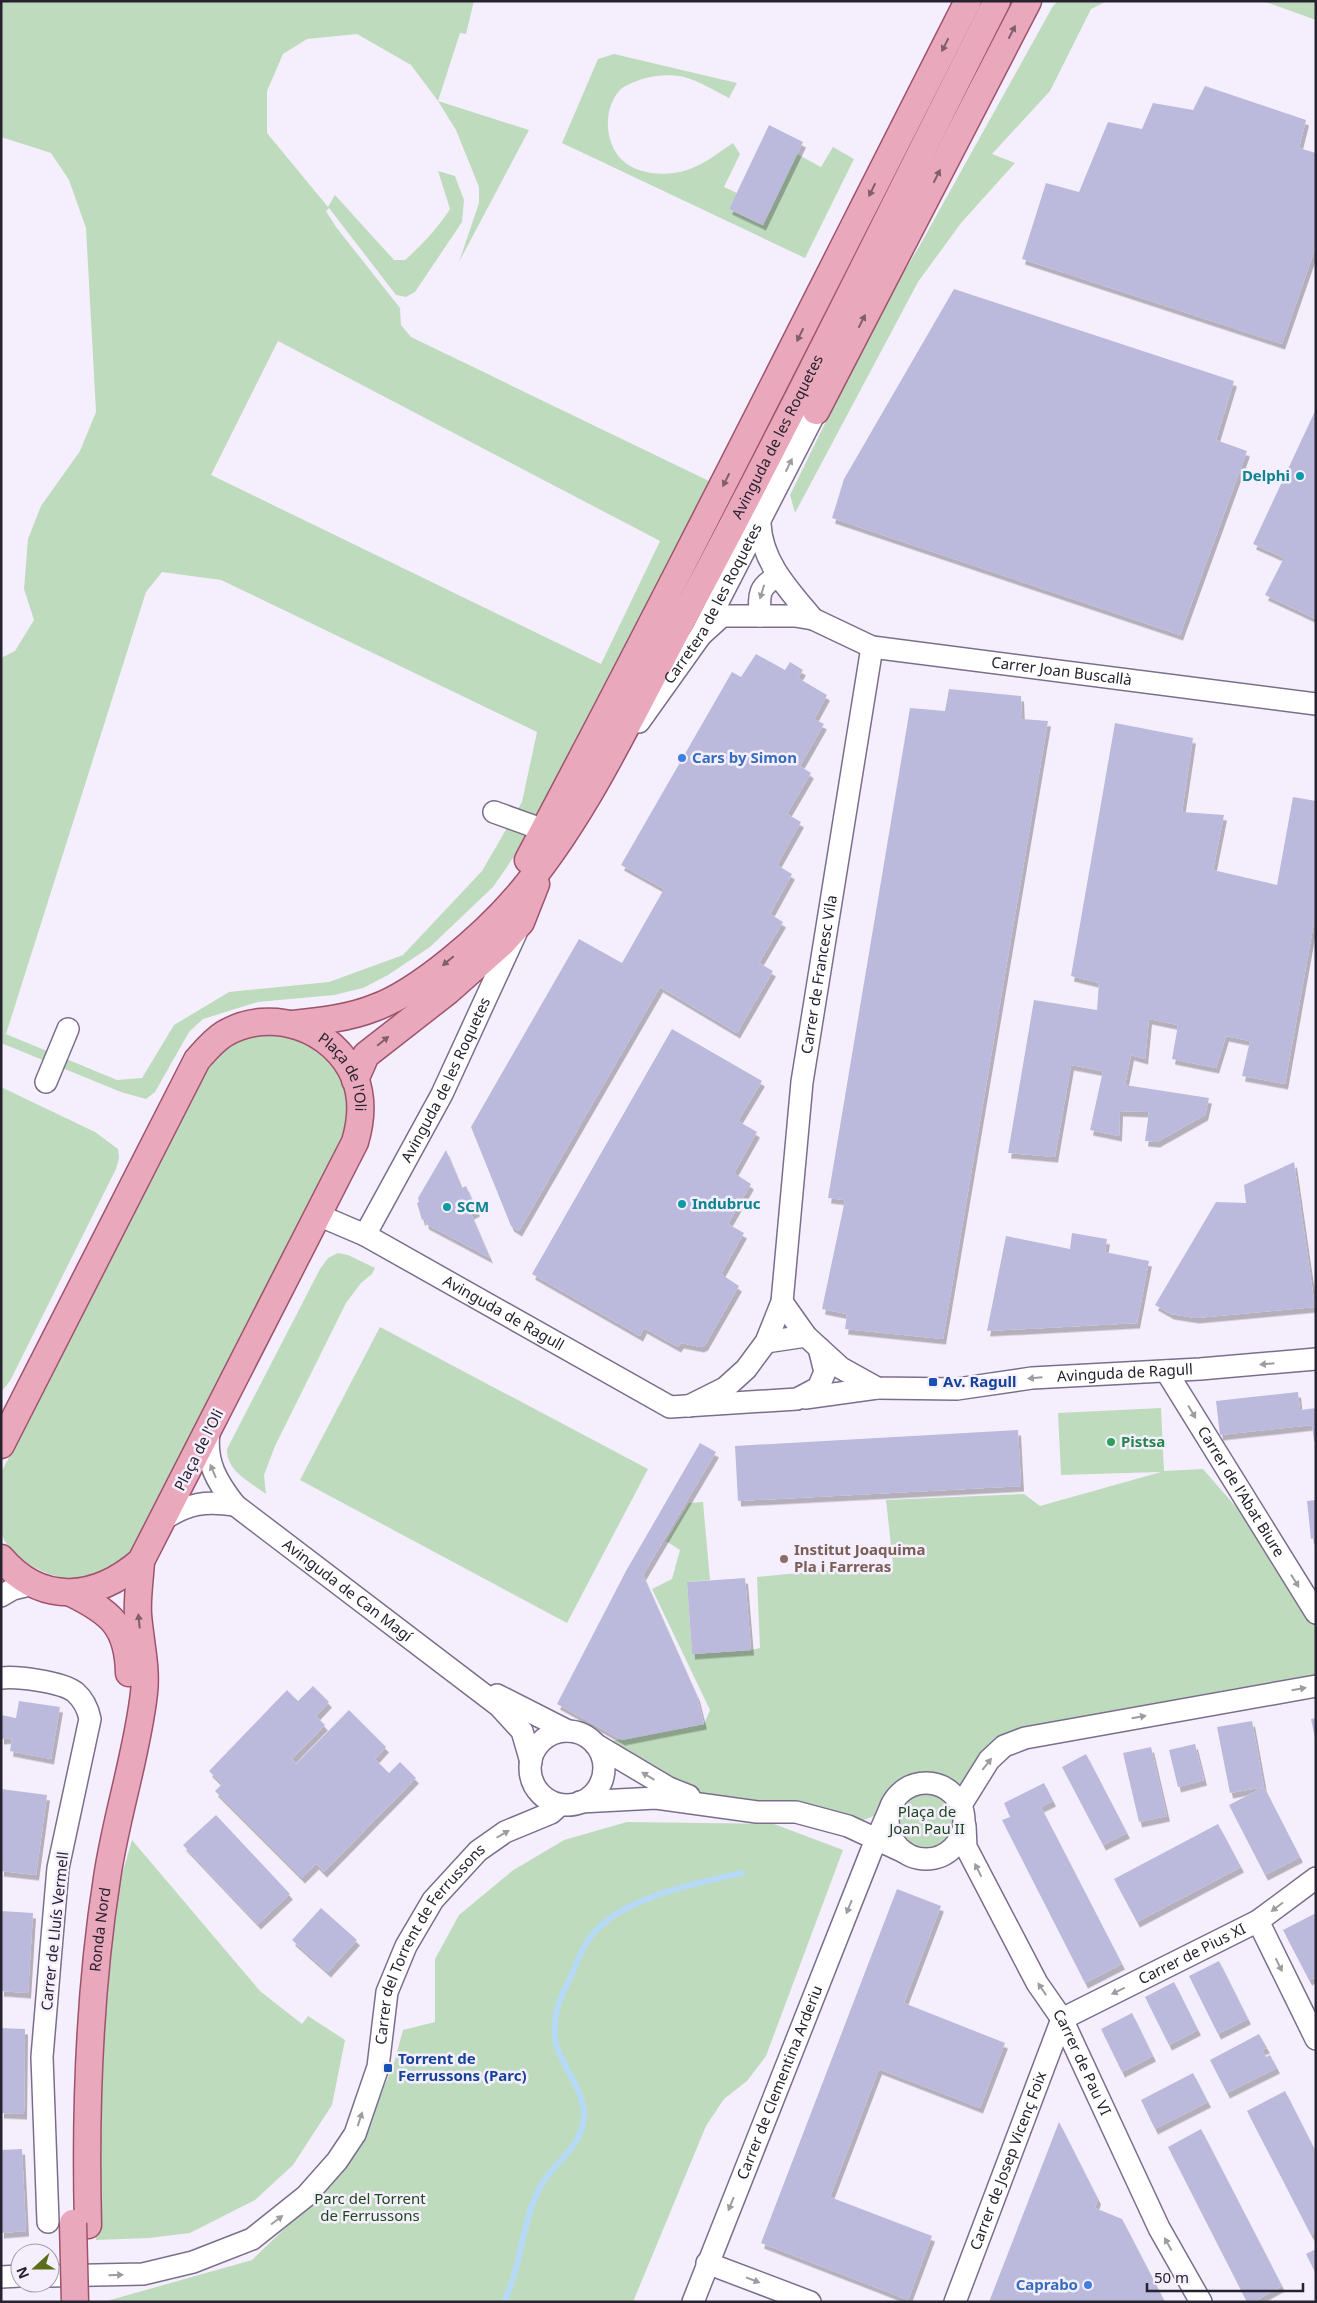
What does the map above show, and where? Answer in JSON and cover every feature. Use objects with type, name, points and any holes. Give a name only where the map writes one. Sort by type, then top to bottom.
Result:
[{"type":"main road","points":[[484,929],[515,885],[544,830],[757,420],[968,1]]},
{"type":"main road","name":"Avinguda de les Roquetes","points":[[292,1024],[350,1015],[391,1001],[444,965],[514,901],[544,865],[594,786],[744,505],[997,1]]},
{"type":"main road","points":[[816,410],[1028,1]]},
{"type":"main road","name":"Avinguda de les Roquetes","points":[[355,1080],[366,1056],[482,963],[521,922],[544,865]]},
{"type":"main road","name":"Plaça de l'Oli","points":[[1,1445],[197,1060],[214,1041],[236,1028],[269,1021],[292,1024],[323,1038],[344,1059],[355,1080],[359,1097],[360,1119],[355,1142],[209,1432],[141,1562],[120,1579],[102,1587],[71,1592],[33,1584],[15,1572],[1,1558]]},
{"type":"main road","name":"Ronda Nord","points":[[90,2302],[70,2223],[87,2126],[90,2040],[97,1953],[116,1823],[137,1735],[144,1691],[144,1665],[138,1612],[141,1562]]},
{"type":"main road","name":"Ronda Nord","points":[[71,1592],[108,1614],[118,1627],[124,1640],[129,1661],[130,1684],[126,1710],[93,1856],[80,1968],[73,2075],[70,2223],[76,2302]]},
{"type":"street","name":"Carretera de les Roquetes","points":[[594,786],[702,635],[760,524],[816,410]]},
{"type":"street","name":"Carrer Joan Buscallà","points":[[760,524],[763,545],[778,576],[813,619]]},
{"type":"street","points":[[760,616],[759,596],[764,584],[778,576]]},
{"type":"street","name":"Carrer Joan Buscallà","points":[[702,635],[722,616],[794,616],[813,619],[872,647],[1316,704]]},
{"type":"street","name":"Carrer de Francesc Vila","points":[[766,1342],[782,1302],[802,1082],[872,647]]},
{"type":"street","points":[[494,812],[544,830]]},
{"type":"street","name":"Avinguda de les Roquetes","points":[[365,1235],[442,1094],[521,922]]},
{"type":"street","points":[[46,1082],[68,1029]]},
{"type":"street","name":"Avinguda de Ragull","points":[[318,1215],[365,1235],[670,1407],[688,1406]]},
{"type":"street","points":[[782,1302],[812,1342],[841,1368],[877,1388]]},
{"type":"street","points":[[688,1406],[725,1388],[746,1369],[766,1342],[812,1342]]},
{"type":"street","points":[[797,1399],[818,1388],[825,1372],[812,1342]]},
{"type":"street","name":"Avinguda de Ragull","points":[[877,1388],[935,1390],[1032,1378],[1166,1371],[1316,1359]]},
{"type":"street","points":[[746,1369],[752,1385],[774,1400]]},
{"type":"street","name":"Carrer de l'Abat Biure","points":[[1166,1371],[1316,1613]]},
{"type":"street","points":[[688,1406],[797,1399],[877,1388]]},
{"type":"street","name":"Avinguda de Can Magí","points":[[209,1432],[208,1456],[213,1472],[235,1505],[499,1706],[522,1731],[531,1762]]},
{"type":"street","points":[[164,1519],[194,1504],[214,1502],[235,1505]]},
{"type":"street","points":[[1,1596],[13,1589],[33,1584]]},
{"type":"street","name":"Carrer de Lluís Vermell","points":[[1,1678],[12,1676],[46,1682],[74,1692],[88,1709],[90,1719],[58,1868],[42,2057],[70,2223]]},
{"type":"street","name":"Avinguda de Can Magí","points":[[461,1676],[568,1731]]},
{"type":"street","points":[[961,1805],[989,1760],[1004,1746],[1025,1738],[1316,1686]]},
{"type":"street","points":[[707,1804],[669,1788],[595,1744],[585,1736],[568,1731],[555,1732],[535,1747],[531,1762],[531,1779],[540,1794],[548,1800],[570,1803],[656,1798],[757,1812],[796,1812],[848,1826],[920,1859],[936,1858],[948,1853],[957,1845],[965,1826],[961,1805],[950,1791],[932,1783],[919,1783],[907,1787],[891,1807],[848,1826]]},
{"type":"street","points":[[570,1803],[598,1788],[602,1776],[601,1755],[595,1744]]},
{"type":"street","name":"Carrer del Torrent de Ferrussons","points":[[60,2276],[143,2274],[193,2262],[252,2239],[306,2196],[337,2161],[355,2134],[378,2067],[387,1992],[406,1946],[433,1900],[478,1851],[505,1832],[570,1803]]},
{"type":"street","points":[[891,1807],[888,1822],[890,1834],[904,1852]]},
{"type":"street","name":"Carrer de Clementina Arderiu","points":[[693,2302],[867,1862],[891,1807]]},
{"type":"street","points":[[848,1826],[860,1845],[867,1862]]},
{"type":"street","name":"Carrer de Pau VI","points":[[965,1826],[966,1847],[1037,1983],[1062,2019],[1159,2228],[1201,2302]]},
{"type":"street","name":"Carrer de Pius XI","points":[[1062,2019],[1258,1921],[1316,1878]]},
{"type":"street","points":[[1258,1921],[1316,2039]]},
{"type":"street","name":"Carrer de Josep Vicenç Foix","points":[[954,2302],[1062,2019]]},
{"type":"street","points":[[707,2263],[810,2302]]},
{"type":"green space","points":[[1,1],[474,1],[466,34],[460,33],[438,101],[411,65],[357,34],[307,39],[283,54],[267,91],[267,133],[328,207],[335,195],[394,260],[405,260],[412,254],[435,230],[450,209],[438,171],[455,176],[464,200],[462,222],[415,292],[406,297],[396,295],[329,208],[326,211],[336,227],[400,308],[401,325],[411,337],[711,482],[614,672],[520,848],[493,887],[430,947],[388,975],[363,988],[334,995],[258,1002],[203,1019],[189,1032],[155,1092],[146,1099],[121,1092],[1,1043],[1,658],[15,651],[34,620],[24,589],[28,539],[41,506],[80,451],[96,412],[86,228],[69,180],[51,153],[1,137]],"holes":[[[278,341],[660,541],[601,664],[211,475]],[[162,572],[221,580],[537,732],[522,802],[482,871],[403,955],[329,982],[229,992],[174,1025],[142,1078],[117,1080],[6,1034],[146,592]]]},
{"type":"green space","points":[[1058,1],[1107,1],[1091,9],[1050,91],[992,154],[1015,163],[961,223],[918,282],[795,513],[790,495],[877,317],[920,245],[1053,6]]},
{"type":"green space","points":[[1263,1],[1316,1],[1316,20]]},
{"type":"green space","points":[[614,54],[737,83],[729,98],[707,86],[679,76],[658,76],[634,82],[621,89],[615,96],[609,114],[609,134],[615,152],[621,159],[643,171],[661,174],[693,168],[733,143],[740,154],[724,187],[737,193],[729,209],[762,225],[797,154],[821,167],[833,147],[854,159],[805,258],[562,143],[598,59]]},
{"type":"green space","points":[[438,101],[529,130],[459,262],[479,203],[479,187],[456,130]]},
{"type":"green space","points":[[287,1032],[333,1059],[347,1086],[348,1130],[130,1556],[92,1578],[75,1580],[49,1574],[24,1561],[6,1543],[1,1532],[2,1471],[204,1073],[222,1051],[252,1035]]},
{"type":"green space","points":[[1,1087],[95,1132],[118,1149],[119,1158],[116,1169],[10,1381],[1,1392]]},
{"type":"green space","points":[[338,1253],[348,1255],[375,1268],[372,1274],[361,1283],[346,1303],[275,1446],[264,1475],[266,1494],[235,1470],[230,1464],[227,1449],[320,1269],[328,1258]]},
{"type":"green space","points":[[380,1327],[648,1469],[567,1623],[300,1480]]},
{"type":"green space","points":[[1161,1408],[1164,1471],[1203,1469],[1284,1562],[1316,1613],[1316,1686],[1025,1738],[956,1797],[944,1787],[932,1783],[919,1783],[901,1792],[893,1803],[874,1816],[848,1826],[715,1805],[595,1744],[704,1724],[710,1710],[652,1589],[672,1579],[680,1550],[666,1541],[689,1503],[703,1502],[710,1580],[687,1582],[692,1654],[751,1650],[760,1648],[757,1577],[893,1564],[886,1500],[1024,1494],[1040,1506],[1161,1472],[1061,1475],[1058,1413]]},
{"type":"green space","name":"Plaça de Joan Pau II","points":[[921,1791],[933,1791],[948,1799],[956,1814],[956,1826],[948,1841],[933,1849],[921,1849],[906,1841],[898,1826],[898,1814],[906,1799]]},
{"type":"green space","name":"Parc del Torrent de Ferrussons","points":[[627,1822],[774,1824],[843,1850],[766,2056],[747,2081],[724,2099],[706,2126],[633,2302],[103,2302],[252,2260],[327,2188],[358,2148],[394,2063],[403,2030],[435,2022],[435,1959],[459,1915],[512,1871],[564,1840]]},
{"type":"green space","points":[[132,1840],[260,1991],[302,2024],[308,2016],[345,2040],[332,2105],[293,2165],[255,2200],[190,2233],[149,2238],[96,2240],[97,2069],[113,1906]]},
{"type":"building","points":[[1205,86],[1306,120],[1299,148],[1316,153],[1316,246],[1282,344],[1022,259],[1046,183],[1079,192],[1108,122],[1142,129],[1153,103],[1193,110]]},
{"type":"building","points":[[769,125],[803,142],[763,225],[729,209]]},
{"type":"building","points":[[954,289],[1234,381],[1216,440],[1247,451],[1180,635],[832,518],[844,479]]},
{"type":"building","name":"Delphi","points":[[1316,409],[1316,619],[1265,595],[1284,558],[1253,544]]},
{"type":"building","points":[[756,654],[785,670],[790,662],[803,670],[798,678],[827,695],[814,719],[824,724],[800,766],[811,773],[787,814],[801,822],[777,865],[792,874],[770,914],[783,922],[759,963],[773,971],[737,1033],[660,987],[519,1231],[511,1226],[471,1127],[579,939],[622,963],[664,889],[621,865],[732,672],[741,677]]},
{"type":"building","points":[[949,689],[1021,696],[1022,719],[1048,721],[943,1339],[845,1329],[847,1314],[822,1309],[845,1200],[828,1198],[910,708],[945,711]]},
{"type":"building","points":[[1115,723],[1193,738],[1182,812],[1224,815],[1213,870],[1277,885],[1293,797],[1316,801],[1316,911],[1285,1084],[1242,1076],[1250,1041],[1226,1036],[1216,1068],[1172,1059],[1178,1025],[1149,1019],[1145,1059],[1131,1055],[1125,1085],[1209,1098],[1205,1115],[1157,1142],[1145,1141],[1149,1112],[1120,1111],[1119,1136],[1090,1130],[1103,1071],[1071,1065],[1055,1157],[1008,1153],[1034,1000],[1097,1010],[1099,983],[1071,976]]},
{"type":"building","name":"Indubruc","points":[[672,1029],[762,1081],[738,1121],[757,1132],[734,1173],[751,1184],[728,1224],[744,1233],[721,1274],[739,1286],[705,1345],[701,1347],[681,1343],[678,1347],[644,1328],[640,1336],[532,1274]]},
{"type":"building","name":"SCM","points":[[446,1150],[462,1188],[466,1186],[477,1211],[471,1214],[490,1258],[426,1224],[425,1219],[422,1220],[417,1203],[419,1202],[418,1198]]},
{"type":"building","points":[[1294,1162],[1315,1307],[1196,1318],[1171,1314],[1155,1305],[1216,1202],[1246,1203],[1244,1185]]},
{"type":"building","points":[[1072,1233],[1107,1239],[1105,1252],[1149,1261],[1137,1323],[987,1331],[1006,1236],[1070,1249]]},
{"type":"building","points":[[1298,1392],[1300,1410],[1316,1408],[1316,1441],[1314,1441],[1312,1425],[1220,1435],[1216,1401]]},
{"type":"building","points":[[1018,1430],[1021,1486],[738,1501],[735,1446]]},
{"type":"building","points":[[700,1443],[716,1452],[643,1575],[697,1696],[704,1724],[622,1740],[557,1704],[626,1571]]},
{"type":"building","points":[[1316,1500],[1316,1538],[1311,1539],[1307,1501]]},
{"type":"building","points":[[745,1578],[751,1650],[692,1654],[687,1582]]},
{"type":"building","points":[[313,1686],[329,1702],[316,1716],[325,1725],[292,1759],[296,1764],[349,1710],[386,1747],[375,1759],[389,1773],[400,1762],[416,1778],[324,1872],[316,1864],[302,1878],[215,1791],[222,1784],[209,1771],[287,1690],[298,1701]]},
{"type":"building","points":[[19,1701],[60,1707],[51,1759],[10,1751],[12,1738],[1,1739],[1,1715],[16,1718]]},
{"type":"building","points":[[1316,1718],[1316,1738],[1315,1738],[1311,1719]]},
{"type":"building","points":[[1252,1721],[1264,1787],[1230,1793],[1217,1727]]},
{"type":"building","points":[[1195,1744],[1204,1780],[1178,1787],[1169,1750]]},
{"type":"building","points":[[1151,1747],[1167,1816],[1139,1822],[1123,1753]]},
{"type":"building","points":[[1086,1754],[1127,1833],[1103,1845],[1062,1767]]},
{"type":"building","points":[[1044,1783],[1053,1801],[1041,1807],[1122,1964],[1085,1983],[1002,1820],[1010,1817],[1004,1803]]},
{"type":"building","points":[[1264,1787],[1300,1857],[1265,1875],[1229,1805]]},
{"type":"building","points":[[1,1789],[47,1795],[36,1875],[1,1871]]},
{"type":"building","points":[[216,1815],[290,1894],[258,1924],[183,1845]]},
{"type":"building","points":[[1218,1824],[1241,1867],[1137,1922],[1114,1879]]},
{"type":"building","points":[[897,1889],[941,1906],[904,2003],[1005,2043],[980,2108],[879,2069],[830,2197],[932,2236],[908,2300],[761,2243]]},
{"type":"building","points":[[321,1908],[357,1940],[328,1972],[292,1940]]},
{"type":"building","points":[[1,1911],[33,1913],[28,1993],[1,1991]]},
{"type":"building","points":[[1316,1913],[1316,1977],[1309,1980],[1283,1930]]},
{"type":"building","points":[[1219,1961],[1248,2019],[1218,2034],[1189,1976]]},
{"type":"building","points":[[1174,1982],[1198,2030],[1169,2045],[1145,1997]]},
{"type":"building","points":[[1132,2013],[1153,2056],[1122,2072],[1101,2029]]},
{"type":"building","points":[[1,2028],[25,2029],[24,2114],[1,2113]]},
{"type":"building","points":[[1259,2034],[1267,2048],[1262,2050],[1266,2057],[1270,2055],[1277,2068],[1227,2093],[1210,2060]]},
{"type":"building","points":[[1193,2073],[1208,2102],[1155,2129],[1141,2100]]},
{"type":"building","points":[[1285,2091],[1316,2152],[1316,2232],[1311,2235],[1247,2111]]},
{"type":"building","points":[[1059,2122],[1098,2199],[1095,2208],[1122,2219],[1165,2302],[989,2302]]},
{"type":"building","points":[[1201,2129],[1282,2286],[1253,2302],[1247,2302],[1168,2147]]},
{"type":"building","points":[[22,2149],[26,2231],[1,2233],[1,2150]]},
{"type":"building","points":[[1316,2249],[1316,2274],[1306,2254]]},
{"type":"waterway","points":[[504,2302],[515,2273],[529,2215],[540,2187],[574,2145],[583,2125],[583,2104],[580,2094],[560,2055],[555,2037],[555,2020],[561,1999],[584,1948],[589,1939],[602,1925],[618,1913],[638,1903],[681,1887],[742,1873]]},
{"type":"place","name":"Delphi","points":[[1300,476]]},
{"type":"place","name":"Cars by Simon","points":[[682,758]]},
{"type":"place","name":"Indubruc","points":[[682,1204]]},
{"type":"place","name":"SCM","points":[[447,1207]]},
{"type":"place","name":"Av. Ragull","points":[[933,1382]]},
{"type":"place","name":"Pistsa","points":[[1111,1442]]},
{"type":"place","name":"Institut Joaquima Pla i Farreras","points":[[784,1559]]},
{"type":"place","name":"Torrent de Ferrussons (Parc)","points":[[388,2068]]},
{"type":"place","name":"Caprabo","points":[[1088,2285]]}]
